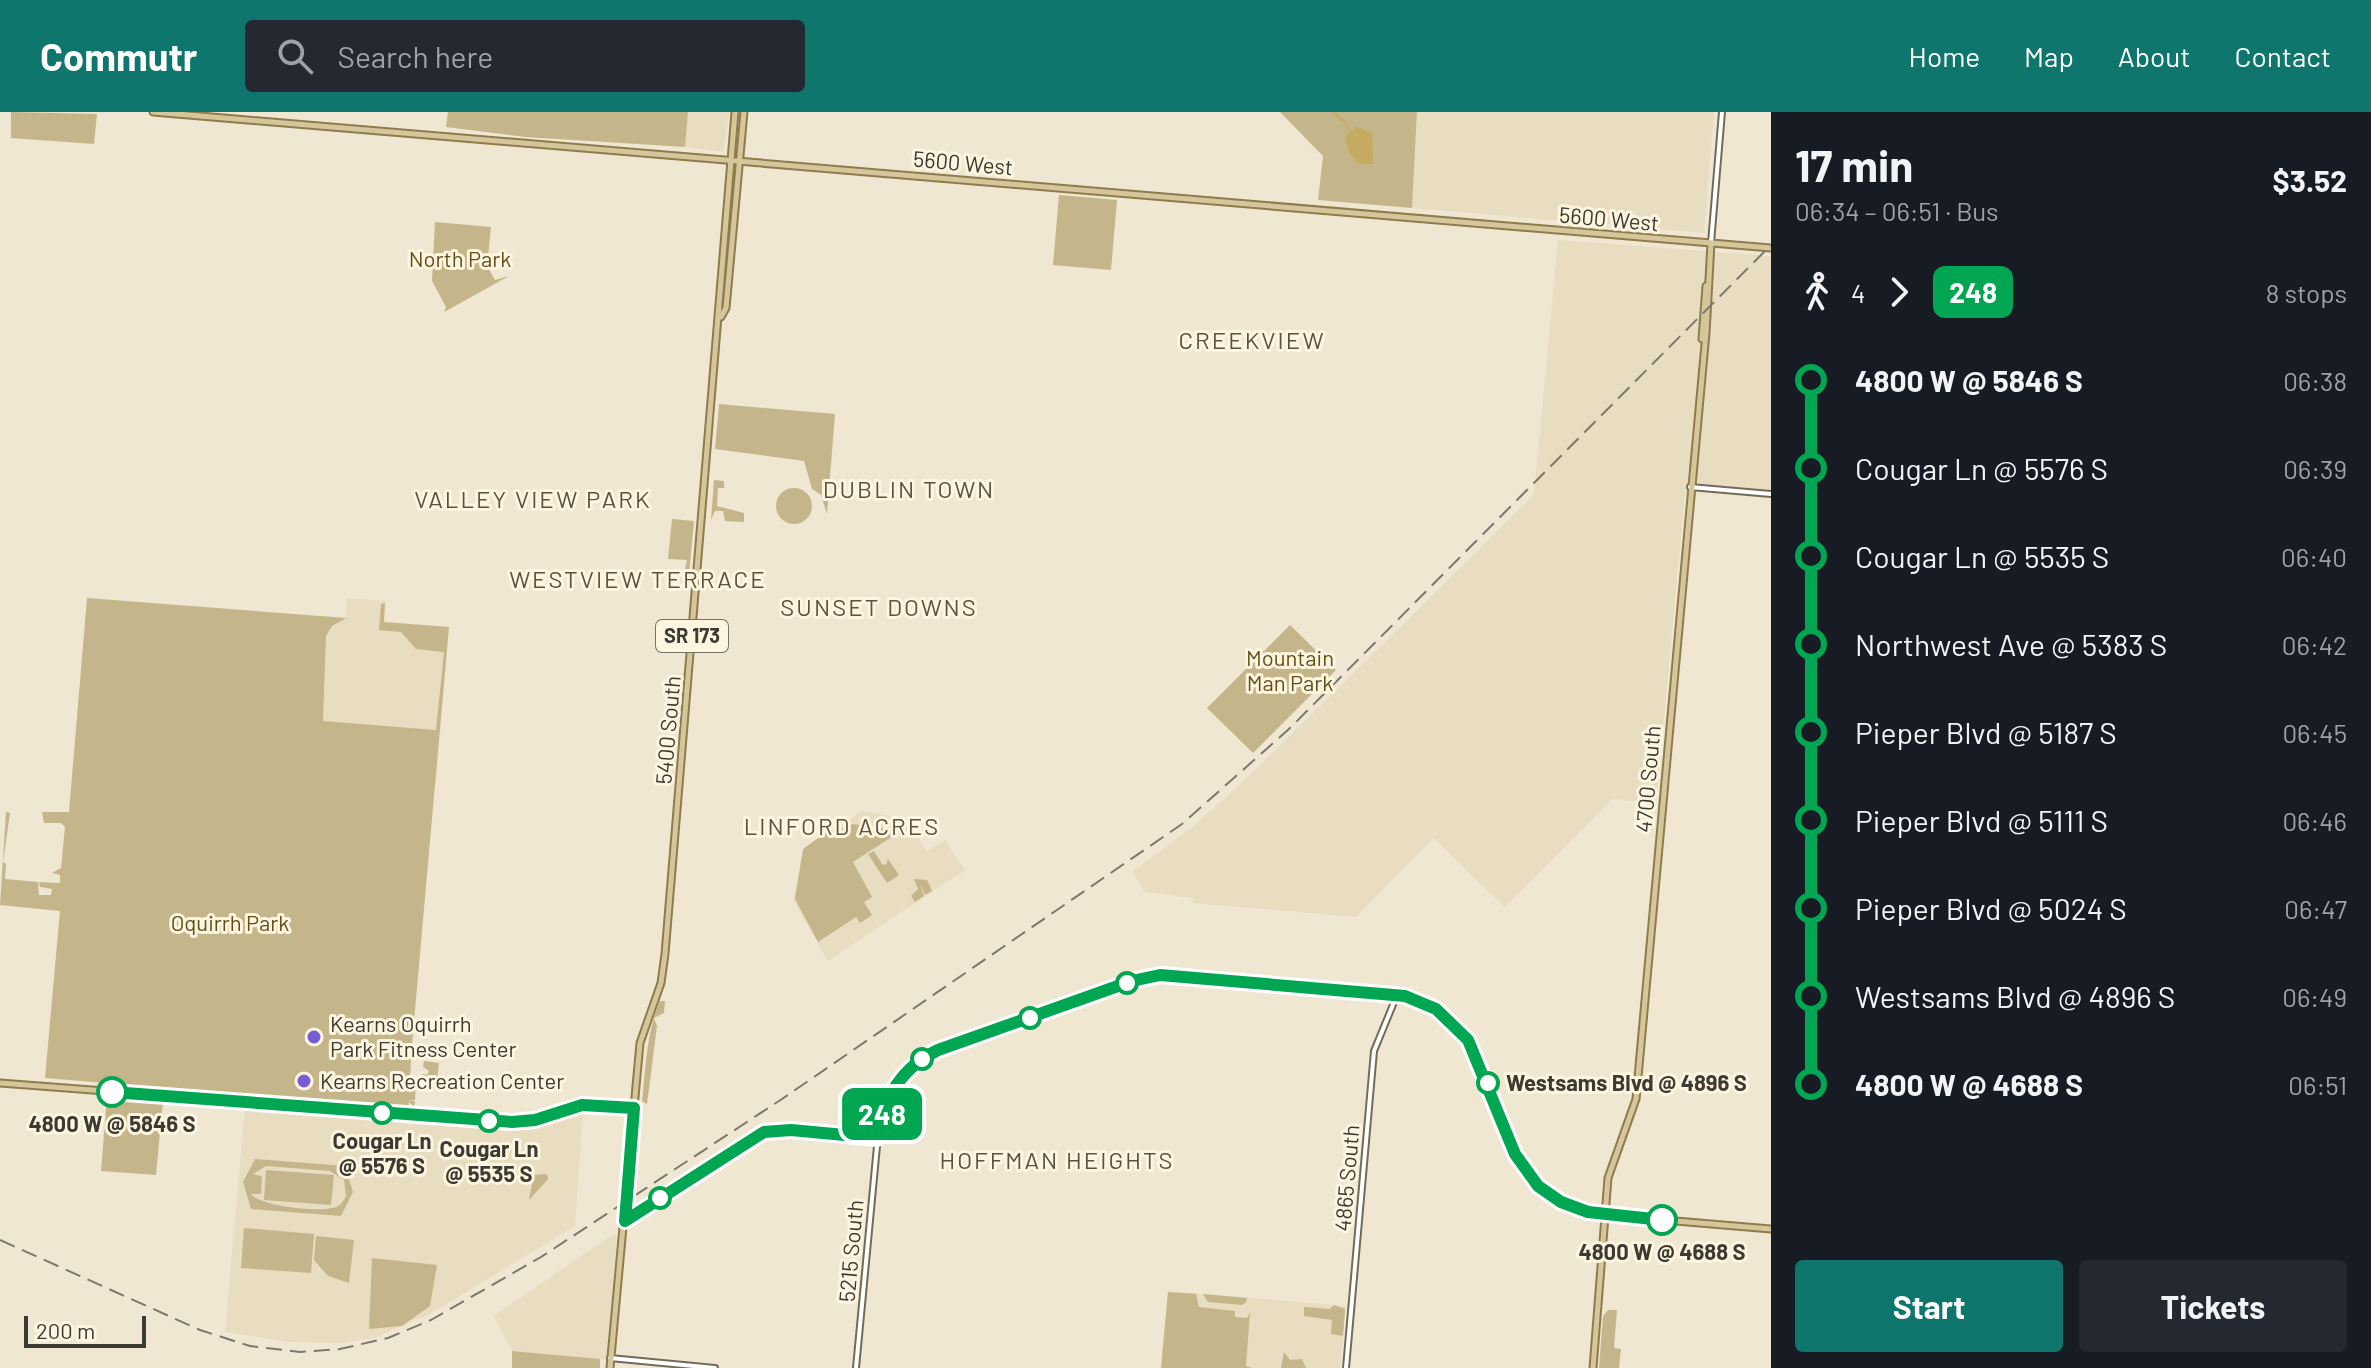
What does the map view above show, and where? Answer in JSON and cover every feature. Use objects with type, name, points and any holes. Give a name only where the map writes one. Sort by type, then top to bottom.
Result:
[{"type":"main road","name":"5600 West","points":[[153,112],[1771,248]]},
{"type":"main road","name":"5400 South","points":[[634,1108],[642,1033],[661,983],[665,954],[735,112]]},
{"type":"main road","name":"5400 South","points":[[720,318],[726,308],[744,112]]},
{"type":"main road","name":"4700 South","points":[[1593,1368],[1609,1172],[1636,1099],[1711,243]]},
{"type":"main road","points":[[0,1083],[512,1122],[535,1120],[582,1105],[634,1108]]},
{"type":"main road","name":"SR 173","points":[[610,1368],[634,1108]]},
{"type":"main road","points":[[1604,1215],[1771,1229]]},
{"type":"street","name":"4700 South","points":[[1711,243],[1722,112]]},
{"type":"street","points":[[1690,487],[1771,494]]},
{"type":"street","name":"5215 South","points":[[856,1368],[877,1138],[892,1090],[908,1071],[931,1054],[1143,978],[1182,975],[1397,995],[1436,1009],[1468,1040],[1515,1154],[1534,1181],[1561,1202],[1604,1215]]},
{"type":"street","name":"4865 South","points":[[1346,1368],[1374,1051],[1397,995]]},
{"type":"street","points":[[625,1221],[753,1137],[782,1129],[877,1138]]},
{"type":"street","points":[[610,1358],[715,1368]]},
{"type":"shaded area","points":[[688,112],[730,112],[723,152],[685,147]]},
{"type":"shaded area","points":[[1417,112],[1714,112],[1704,233],[1412,208]]},
{"type":"shaded area","points":[[1356,127],[1372,133],[1373,164],[1359,164],[1349,153],[1345,137]]},
{"type":"shaded area","points":[[1558,240],[1771,256],[1771,490],[1686,484],[1656,803],[1612,799],[1505,907],[1433,838],[1356,917],[1193,903],[1193,898],[1145,892],[1132,872],[1195,825],[1247,778],[1534,495]]},
{"type":"shaded area","points":[[347,598],[385,601],[384,622],[449,627],[436,784],[314,774],[328,617],[345,618]]},
{"type":"shaded area","points":[[863,811],[907,820],[927,851],[945,840],[965,870],[828,961],[793,899],[804,848]]},
{"type":"shaded area","points":[[245,1107],[519,1130],[583,1112],[575,1226],[430,1314],[374,1338],[343,1343],[290,1342],[225,1332]]},
{"type":"shaded area","points":[[614,1234],[617,1237],[607,1360],[513,1351],[493,1316]]},
{"type":"shaded area","points":[[1168,1291],[1346,1306],[1340,1368],[1161,1368]]},
{"type":"green space","points":[[11,112],[97,114],[94,144],[11,138]]},
{"type":"green space","points":[[448,112],[688,112],[685,147],[525,137],[446,127]]},
{"type":"green space","points":[[1280,112],[1417,112],[1412,208],[1318,200],[1323,156]]},
{"type":"green space","points":[[1059,195],[1117,200],[1111,270],[1053,265]]},
{"type":"green space","name":"North Park","points":[[435,222],[491,227],[487,266],[495,280],[509,276],[444,312],[446,307],[432,281]]},
{"type":"green space","points":[[719,404],[835,414],[827,514],[821,495],[812,489],[804,461],[715,449]]},
{"type":"green space","points":[[714,480],[724,481],[724,488],[718,488],[717,506],[744,513],[744,522],[725,521],[723,511],[715,511],[711,520]]},
{"type":"green space","points":[[794,488],[807,493],[812,506],[807,519],[794,524],[781,519],[776,506],[781,493]]},
{"type":"green space","points":[[672,519],[694,521],[689,574],[684,573],[687,560],[668,559]]},
{"type":"green space","name":"Oquirrh Park","points":[[87,598],[346,618],[332,626],[326,636],[323,721],[436,730],[444,652],[416,649],[401,632],[379,630],[381,604],[385,603],[384,622],[449,627],[412,1044],[409,1094],[411,1083],[416,1083],[415,1100],[408,1101],[415,1101],[414,1107],[409,1102],[408,1108],[45,1078],[60,911],[0,905],[6,812],[10,813],[3,862],[6,864],[5,879],[38,882],[39,895],[51,895],[52,889],[40,887],[39,882],[60,883],[60,875],[52,873],[61,868],[65,827],[61,823],[44,823],[42,812],[69,812]]},
{"type":"green space","name":"Mountain Man Park","points":[[1290,625],[1336,670],[1253,753],[1207,708]]},
{"type":"green space","points":[[848,824],[865,825],[867,829],[891,828],[893,836],[853,862],[872,897],[864,902],[872,915],[860,923],[856,917],[818,942],[795,899],[803,849],[828,831],[840,831]]},
{"type":"green space","points":[[874,851],[882,864],[886,865],[888,859],[899,875],[887,883],[868,854]]},
{"type":"green space","points":[[914,879],[927,880],[932,891],[925,895],[920,883],[924,896],[915,902],[911,896],[918,889]]},
{"type":"green space","points":[[660,1001],[665,1001],[664,1013],[654,1018]]},
{"type":"green space","points":[[654,1018],[657,1026],[647,1104],[642,1101]]},
{"type":"green space","points":[[424,1061],[439,1063],[437,1081],[422,1080],[422,1074],[427,1075],[429,1071],[423,1067]]},
{"type":"green space","points":[[107,1097],[163,1101],[156,1175],[101,1171]]},
{"type":"green space","points":[[255,1159],[345,1166],[353,1192],[341,1216],[251,1209],[243,1182]],"holes":[[[266,1166],[330,1171],[344,1180],[346,1196],[335,1207],[289,1207],[265,1202],[251,1194],[261,1194],[262,1176],[253,1174]]]},
{"type":"green space","points":[[266,1170],[334,1175],[331,1205],[264,1200]]},
{"type":"green space","points":[[547,1174],[548,1179],[529,1200],[534,1175]]},
{"type":"green space","points":[[244,1228],[314,1234],[311,1273],[241,1268]]},
{"type":"green space","points":[[316,1236],[354,1240],[349,1283],[328,1276],[314,1260]]},
{"type":"green space","points":[[372,1258],[437,1265],[430,1306],[402,1326],[369,1329]]},
{"type":"green space","points":[[1168,1292],[1196,1294],[1199,1307],[1235,1311],[1235,1317],[1247,1318],[1250,1312],[1246,1366],[1252,1368],[1161,1368]]},
{"type":"green space","points":[[1203,1294],[1247,1298],[1242,1305],[1208,1302]]},
{"type":"green space","points":[[1334,1305],[1345,1309],[1343,1336],[1331,1334],[1332,1320],[1304,1316],[1304,1307],[1330,1309]]},
{"type":"green space","points":[[1608,1310],[1617,1310],[1614,1348],[1621,1349],[1619,1368],[1599,1368],[1603,1316]]},
{"type":"green space","points":[[512,1351],[600,1359],[600,1368],[512,1368]]},
{"type":"green space","points":[[1284,1352],[1290,1360],[1302,1359],[1306,1368],[1281,1368]]},
{"type":"waterway","points":[[1332,112],[1344,121],[1350,131]]},
{"type":"railway","points":[[0,1240],[200,1330],[250,1346],[300,1352],[340,1349],[388,1338],[431,1320],[541,1257],[782,1099],[1182,824],[1289,729],[1771,245]]},
{"type":"bus line","name":"248","points":[[112,1092],[512,1122],[535,1120],[582,1105],[634,1108],[625,1221],[764,1132],[776,1129],[877,1138],[880,1118],[892,1090],[919,1061],[938,1050],[1143,978],[1182,975],[1390,994],[1430,1005],[1460,1029],[1473,1047],[1515,1154],[1538,1186],[1570,1207],[1588,1212],[1662,1220]]},
{"type":"place","name":"Kearns Oquirrh Park Fitness Center","points":[[314,1037]]},
{"type":"place","name":"Kearns Recreation Center","points":[[304,1081]]},
{"type":"place","name":"Westsams Blvd @ 4896 S","points":[[1488,1083]]},
{"type":"place","name":"4800 W @ 5846 S","points":[[112,1092]]},
{"type":"place","name":"Cougar Ln @ 5576 S","points":[[382,1113]]},
{"type":"place","name":"Cougar Ln @ 5535 S","points":[[489,1121]]},
{"type":"place","name":"4800 W @ 4688 S","points":[[1662,1220]]},
{"type":"district","name":"CREEKVIEW","points":[[1252,341]]},
{"type":"district","name":"DUBLIN TOWN","points":[[909,490]]},
{"type":"district","name":"VALLEY VIEW PARK","points":[[533,500]]},
{"type":"district","name":"WESTVIEW TERRACE","points":[[638,580]]},
{"type":"district","name":"SUNSET DOWNS","points":[[879,608]]},
{"type":"district","name":"LINFORD ACRES","points":[[842,827]]},
{"type":"district","name":"HOFFMAN HEIGHTS","points":[[1057,1161]]}]
